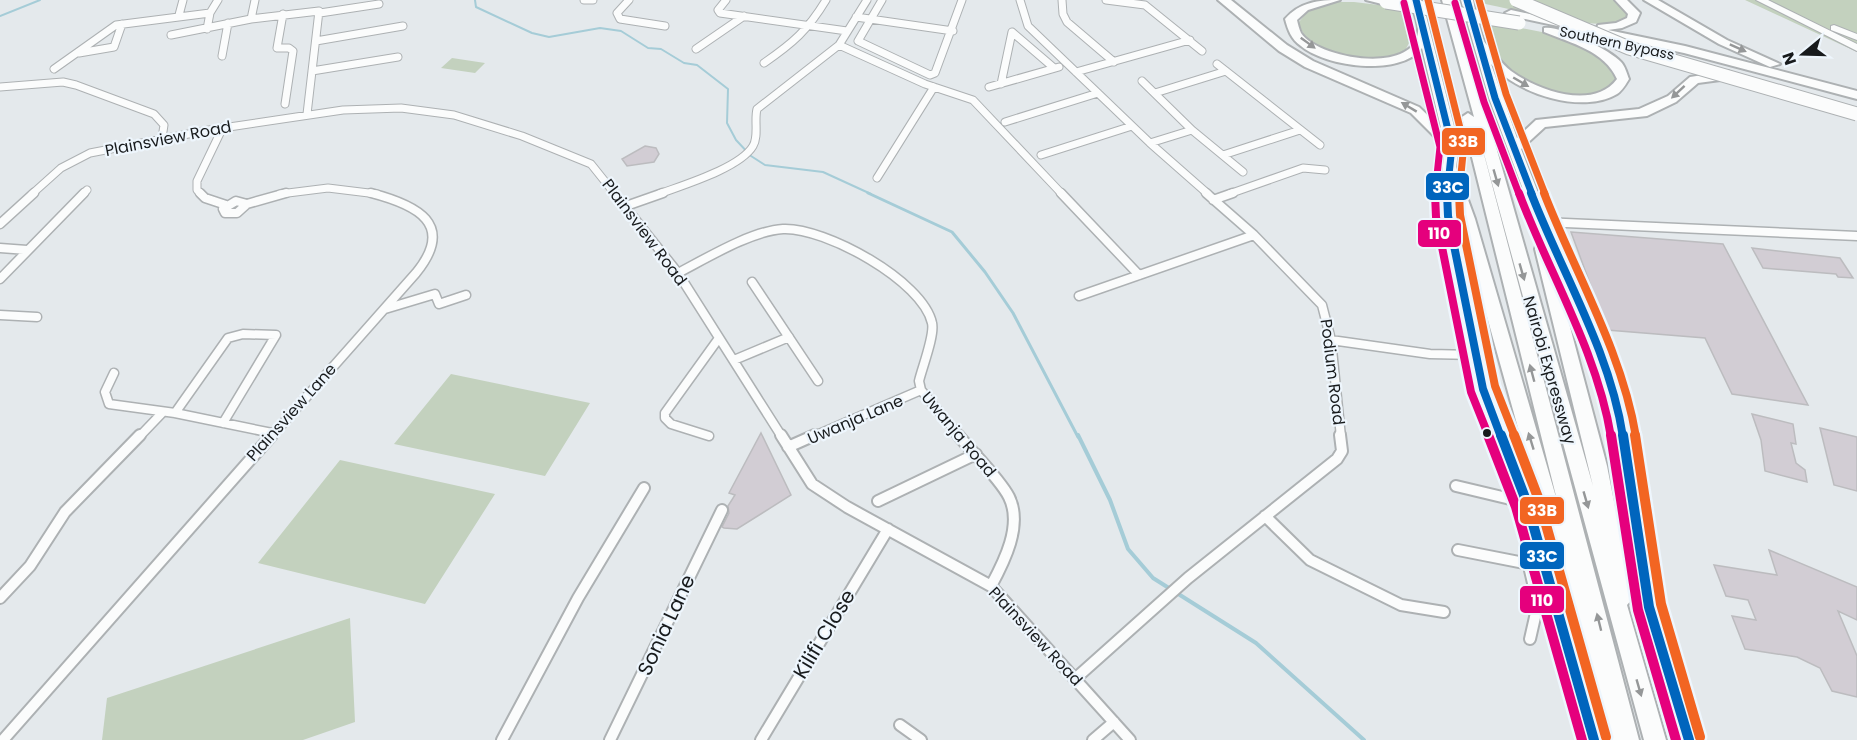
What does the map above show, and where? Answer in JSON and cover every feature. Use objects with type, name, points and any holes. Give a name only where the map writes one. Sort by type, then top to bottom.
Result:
[{"type":"highway","points":[[1224,0],[1283,48],[1309,64],[1414,110],[1452,146]]},
{"type":"highway","points":[[1334,0],[1304,8],[1291,19],[1291,24],[1298,36],[1331,56],[1374,64],[1398,60],[1411,53],[1424,31]]},
{"type":"highway","name":"Southern Bypass","points":[[1372,0],[1580,27],[1825,84],[1857,94]]},
{"type":"highway","points":[[1416,0],[1452,146],[1448,216],[1483,389],[1527,503],[1536,564],[1594,740]]},
{"type":"highway","name":"Southern Bypass","points":[[1424,0],[1515,18],[1534,26],[1773,80],[1857,105]]},
{"type":"highway","name":"Nairobi Expressway","points":[[1436,0],[1654,740]]},
{"type":"highway","name":"Nairobi Expressway","points":[[1448,0],[1628,740]]},
{"type":"highway","points":[[1467,0],[1495,98],[1545,228],[1586,318],[1622,429],[1649,607],[1689,740]]},
{"type":"highway","points":[[1516,0],[1629,48],[1857,114]]},
{"type":"highway","points":[[1580,27],[1628,23],[1632,20],[1634,13],[1621,0]]},
{"type":"highway","points":[[1650,0],[1723,42],[1825,84]]},
{"type":"highway","points":[[1479,42],[1508,74],[1545,93],[1572,98],[1598,99],[1619,89],[1624,81],[1623,71],[1607,54],[1580,40],[1534,26]]},
{"type":"highway","points":[[1514,148],[1541,123],[1642,113],[1672,99],[1694,80],[1723,75],[1773,80]]},
{"type":"highway","points":[[1450,165],[1468,219],[1616,740]]},
{"type":"highway","points":[[1545,228],[1542,249],[1576,372],[1618,566],[1631,661]]},
{"type":"main road","points":[[1771,1],[1857,37]]},
{"type":"main road","points":[[1771,1],[1857,48]]},
{"type":"street","points":[[179,15],[183,0]]},
{"type":"street","points":[[207,29],[210,14],[218,0]]},
{"type":"street","points":[[251,19],[255,0]]},
{"type":"street","points":[[307,114],[320,0]]},
{"type":"street","points":[[584,0],[593,0]]},
{"type":"street","points":[[629,0],[617,13],[620,19],[665,26]]},
{"type":"street","points":[[726,0],[718,12],[847,32]]},
{"type":"street","points":[[764,63],[793,43],[811,25],[826,0]]},
{"type":"street","points":[[626,206],[723,168],[741,158],[754,147],[755,116],[762,103],[839,45],[867,0]]},
{"type":"street","points":[[882,0],[858,39],[860,44],[927,75],[935,73],[953,31],[962,1],[951,0]]},
{"type":"street","name":"Podium Road","points":[[1020,0],[1023,16],[1028,26],[1132,126],[1254,235],[1322,305],[1331,340],[1342,450],[1337,459],[1188,578],[1076,678]]},
{"type":"street","points":[[1062,0],[1063,14],[1067,22],[1114,62]]},
{"type":"street","points":[[1106,0],[1145,5],[1202,51]]},
{"type":"street","points":[[171,35],[283,14],[379,4]]},
{"type":"street","points":[[54,69],[109,29],[122,24],[204,11],[210,14]]},
{"type":"street","points":[[283,14],[277,47],[291,48],[293,58],[285,104]]},
{"type":"street","points":[[696,49],[744,16]]},
{"type":"street","points":[[856,17],[953,31]]},
{"type":"street","points":[[222,56],[228,23]]},
{"type":"street","points":[[75,53],[114,47],[122,24]]},
{"type":"street","points":[[316,41],[403,27]]},
{"type":"street","points":[[1001,84],[1012,32],[1054,68]]},
{"type":"street","points":[[1076,72],[1190,40]]},
{"type":"street","points":[[839,45],[934,87],[976,102],[1139,275]]},
{"type":"street","points":[[293,58],[313,55]]},
{"type":"street","points":[[312,71],[398,57]]},
{"type":"street","points":[[1217,64],[1320,145]]},
{"type":"street","points":[[989,87],[1068,65]]},
{"type":"street","points":[[1155,93],[1226,71]]},
{"type":"street","points":[[1142,81],[1192,130],[1243,172]]},
{"type":"street","points":[[0,87],[63,82],[76,85],[154,114],[164,126],[162,138]]},
{"type":"street","points":[[877,178],[934,87]]},
{"type":"street","points":[[1005,122],[1098,93]]},
{"type":"street","name":"Plainsview Road","points":[[0,224],[67,163],[90,153],[223,127],[307,114],[401,108],[466,118],[557,148],[591,164],[678,273],[808,480],[816,488],[991,586],[1130,740]]},
{"type":"street","points":[[1041,155],[1132,126]]},
{"type":"street","name":"Plainsview Lane","points":[[3,740],[383,309],[422,264],[432,247],[434,236],[429,222],[418,211],[384,195],[344,189],[300,191],[246,204],[239,212],[225,213],[223,209],[226,205],[206,198],[197,190],[197,181],[223,127]]},
{"type":"street","points":[[1150,142],[1192,130]]},
{"type":"street","points":[[1223,154],[1300,130]]},
{"type":"street","points":[[1213,200],[1303,168],[1325,170]]},
{"type":"street","points":[[0,279],[87,190]]},
{"type":"street","name":"Uwanja Road","points":[[678,273],[782,229],[802,228],[821,235],[878,265],[928,310],[933,326],[919,381],[921,390],[1004,488],[1014,513],[1011,546],[991,586]]},
{"type":"street","points":[[1545,228],[1857,236]]},
{"type":"street","points":[[1080,296],[1254,235]]},
{"type":"street","points":[[0,248],[27,250]]},
{"type":"street","points":[[752,282],[818,381]]},
{"type":"street","points":[[383,309],[435,294],[439,304],[466,295]]},
{"type":"street","points":[[0,315],[37,317]]},
{"type":"street","points":[[175,413],[228,338],[243,334],[276,335],[223,423]]},
{"type":"street","points":[[734,360],[789,337]]},
{"type":"street","points":[[710,436],[671,424],[665,418],[665,413],[719,338]]},
{"type":"street","points":[[1331,340],[1430,354],[1475,355]]},
{"type":"street","points":[[114,373],[105,392],[109,404],[175,413],[272,433]]},
{"type":"street","name":"Uwanja Lane","points":[[789,447],[921,390]]},
{"type":"street","points":[[0,598],[30,566],[65,512],[162,413]]},
{"type":"street","points":[[878,501],[976,454]]},
{"type":"street","points":[[1456,486],[1527,503]]},
{"type":"street","points":[[502,740],[578,598],[644,488]]},
{"type":"street","name":"Sonia Lane","points":[[610,740],[723,510]]},
{"type":"street","points":[[1264,516],[1310,560],[1401,605],[1444,612]]},
{"type":"street","name":"Kilifi Close","points":[[761,740],[888,529]]},
{"type":"street","points":[[1458,550],[1536,564],[1538,604],[1530,639]]},
{"type":"street","points":[[1093,740],[1114,722]]},
{"type":"street","points":[[900,725],[921,740]]},
{"type":"green space","points":[[1475,0],[1617,0],[1628,13],[1618,23],[1589,23],[1527,13]]},
{"type":"green space","points":[[1745,0],[1857,0],[1857,52]]},
{"type":"green space","points":[[1337,2],[1404,8],[1410,41],[1406,49],[1394,55],[1362,58],[1329,52],[1315,44],[1304,35],[1299,22],[1308,11]]},
{"type":"green space","points":[[1486,21],[1562,36],[1616,65],[1617,84],[1600,94],[1585,96],[1558,93],[1530,84],[1508,69],[1500,60]]},
{"type":"green space","points":[[452,58],[485,63],[475,73],[441,68]]},
{"type":"green space","points":[[451,374],[590,403],[545,476],[394,444]]},
{"type":"green space","points":[[340,460],[495,494],[425,604],[258,563]]},
{"type":"green space","points":[[350,618],[355,722],[303,740],[102,740],[107,698]]},
{"type":"building","points":[[645,146],[656,148],[659,154],[654,162],[627,166],[622,159]]},
{"type":"building","points":[[1571,232],[1723,244],[1808,405],[1732,394],[1705,338],[1607,330]]},
{"type":"building","points":[[1752,248],[1840,258],[1853,278],[1838,277],[1836,274],[1763,268]]},
{"type":"building","points":[[1752,414],[1793,424],[1796,444],[1791,443],[1796,463],[1805,470],[1807,482],[1765,471],[1761,440]]},
{"type":"building","points":[[1820,428],[1857,437],[1857,491],[1834,485]]},
{"type":"building","points":[[761,433],[791,495],[737,529],[724,528],[722,527],[729,513],[728,506],[735,495],[729,493]]},
{"type":"building","points":[[1769,550],[1857,587],[1857,620],[1838,611],[1857,656],[1857,697],[1832,691],[1820,668],[1797,657],[1745,649],[1732,616],[1756,620],[1748,600],[1726,596],[1714,565],[1777,575]]},
{"type":"waterway","points":[[0,16],[40,0]]},
{"type":"waterway","points":[[475,0],[476,7],[532,33],[549,37],[600,28],[621,31],[648,48],[661,49],[684,63],[697,65],[728,89],[727,123],[736,140],[751,156],[765,165],[823,172],[871,194]]},
{"type":"waterway","points":[[868,193],[952,232],[985,272],[1013,313],[1078,437]]},
{"type":"waterway","points":[[1078,435],[1110,500],[1128,549],[1153,578],[1256,643],[1364,740]]},
{"type":"transit line","name":"33C","points":[[1416,0],[1452,146],[1447,192],[1448,216],[1483,389],[1527,503],[1594,740]]},
{"type":"transit line","name":"33B","points":[[1428,0],[1464,144],[1459,192],[1460,215],[1495,386],[1539,500],[1606,737]]},
{"type":"transit line","name":"33C","points":[[1467,0],[1495,98],[1547,234],[1586,318],[1605,371],[1622,429],[1649,607],[1689,740]]},
{"type":"transit line","name":"33B","points":[[1479,0],[1506,94],[1558,229],[1597,313],[1617,368],[1634,427],[1661,604],[1700,737]]},
{"type":"transit line","name":"110","points":[[1404,3],[1440,147],[1435,192],[1436,217],[1471,392],[1516,507],[1582,740]]},
{"type":"transit line","name":"110","points":[[1455,3],[1484,102],[1536,238],[1575,323],[1594,375],[1610,432],[1638,610],[1676,740]]}]
